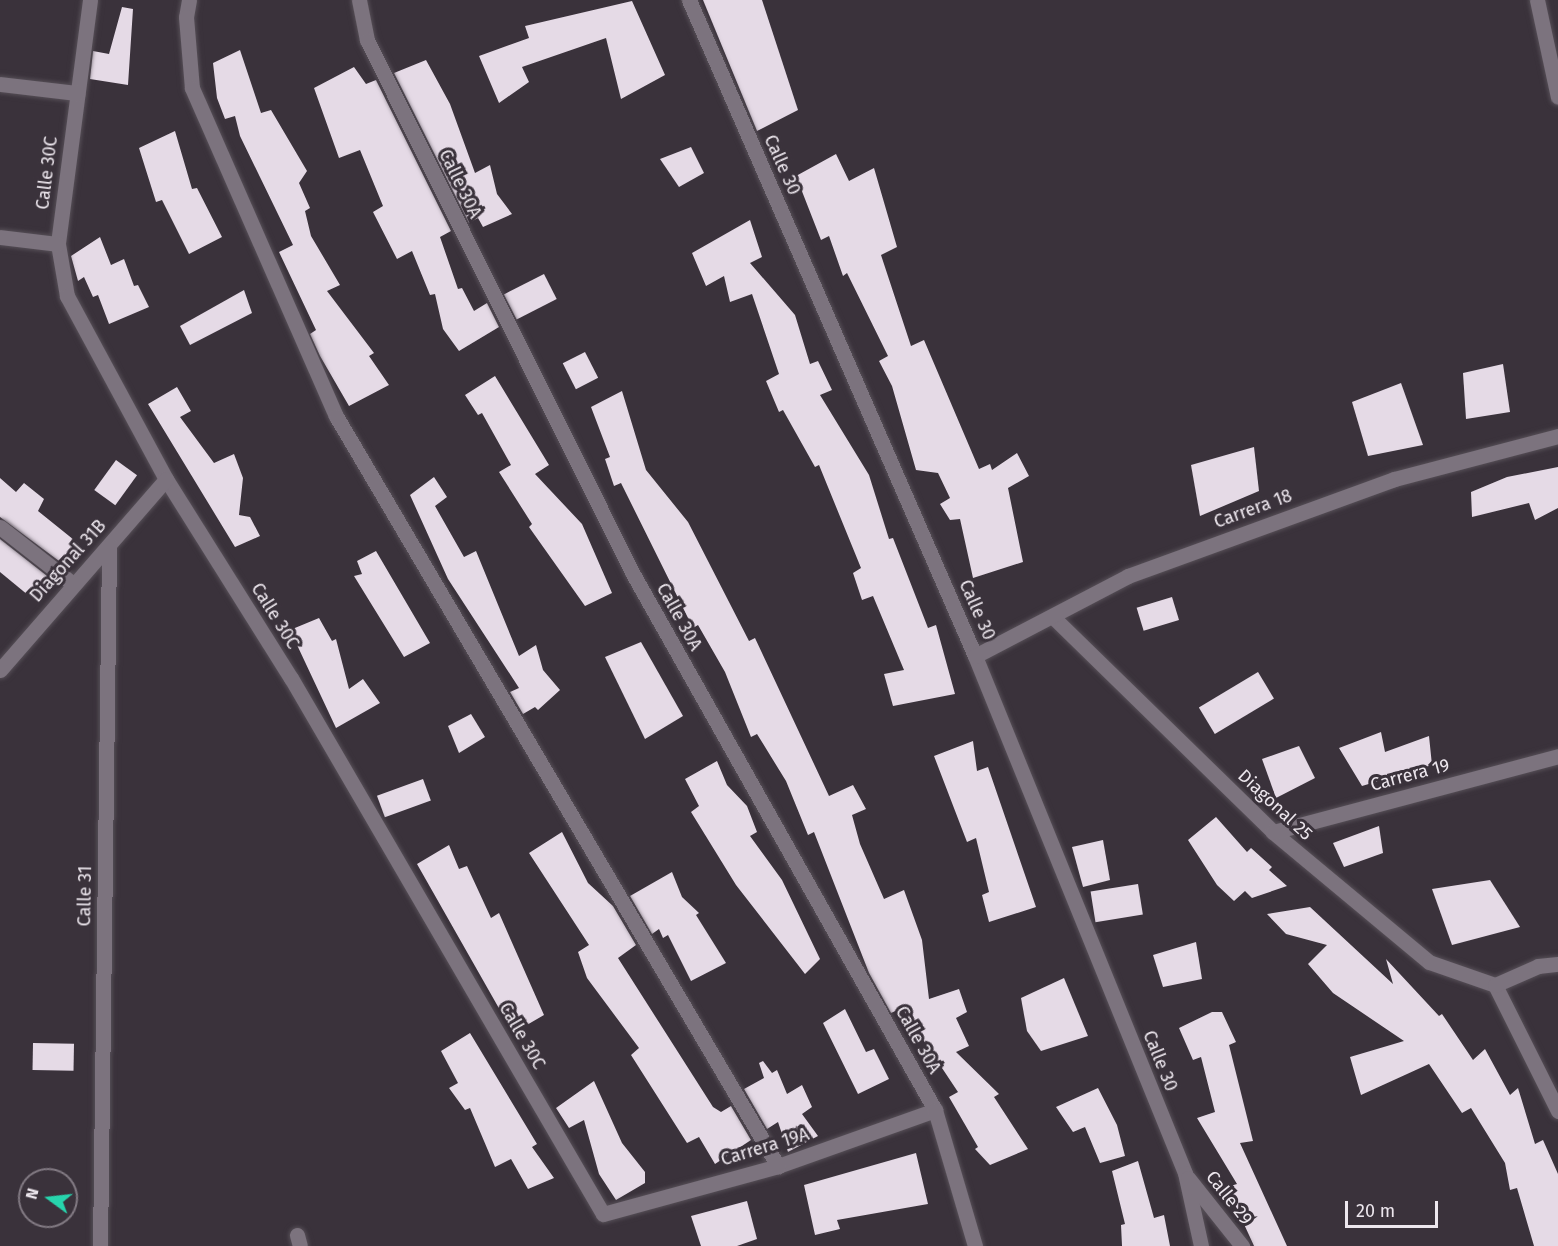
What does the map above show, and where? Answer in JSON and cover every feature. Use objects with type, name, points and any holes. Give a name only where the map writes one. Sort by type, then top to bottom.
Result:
[{"type":"street","name":"Calle 30C","points":[[90,0],[58,244],[67,296],[166,479],[291,678],[603,1214]]},
{"type":"street","points":[[189,0],[186,17],[192,88],[336,416],[778,1166]]},
{"type":"street","name":"Calle 30A","points":[[359,0],[367,40],[633,574],[935,1110],[975,1246]]},
{"type":"street","name":"Calle 30","points":[[689,0],[975,656],[1185,1173],[1201,1246]]},
{"type":"street","points":[[1537,0],[1558,97]]},
{"type":"street","points":[[0,84],[77,93]]},
{"type":"street","points":[[0,237],[58,244]]},
{"type":"street","name":"Carrera 18","points":[[975,656],[1128,576],[1394,479],[1558,436]]},
{"type":"street","name":"Diagonal 31B","points":[[0,670],[166,479]]},
{"type":"street","points":[[0,527],[73,584]]},
{"type":"street","name":"Calle 31","points":[[100,1246],[109,546]]},
{"type":"street","name":"Diagonal 25","points":[[1053,617],[1273,832],[1429,962],[1495,985]]},
{"type":"street","name":"Carrera 19","points":[[1273,832],[1558,756]]},
{"type":"street","points":[[1558,964],[1538,966],[1495,985],[1558,1112]]},
{"type":"street","name":"Carrera 19A","points":[[603,1214],[778,1166],[935,1110]]},
{"type":"street","name":"Calle 29","points":[[1185,1173],[1242,1246]]},
{"type":"building","points":[[703,0],[762,0],[798,110],[757,131]]},
{"type":"building","points":[[632,1],[665,75],[621,99],[606,38],[522,67],[529,82],[499,103],[479,56],[529,38],[525,26]]},
{"type":"building","points":[[122,7],[133,9],[128,85],[90,79],[93,51],[109,54]]},
{"type":"building","points":[[240,50],[261,113],[271,110],[307,171],[299,183],[310,208],[305,211],[311,236],[340,285],[327,291],[374,353],[369,356],[389,385],[349,406],[310,334],[316,330],[279,252],[293,245],[240,136],[235,116],[225,119],[217,98],[213,63]]},
{"type":"building","points":[[426,60],[450,104],[475,173],[490,165],[497,194],[512,214],[483,227],[478,218],[469,223],[394,73]]},
{"type":"building","points":[[354,67],[366,84],[376,80],[451,231],[440,237],[458,289],[462,288],[474,311],[487,303],[499,327],[459,351],[443,329],[435,294],[430,295],[412,251],[397,259],[373,212],[383,206],[360,150],[339,158],[314,88]]},
{"type":"building","points":[[175,131],[192,189],[197,188],[222,237],[189,254],[162,200],[156,202],[139,148]]},
{"type":"building","points":[[691,147],[704,173],[679,187],[660,159]]},
{"type":"building","points":[[836,154],[849,181],[874,168],[897,247],[881,255],[911,346],[924,340],[979,469],[990,464],[992,470],[1017,453],[1029,476],[1008,488],[1023,562],[973,578],[960,519],[950,520],[940,504],[950,498],[938,473],[916,470],[892,386],[879,361],[888,356],[847,273],[843,276],[829,236],[821,240],[796,176]]},
{"type":"building","points":[[750,220],[762,257],[750,263],[795,315],[810,364],[818,361],[832,390],[820,395],[869,475],[889,539],[893,538],[928,628],[936,625],[955,694],[893,706],[884,674],[904,670],[873,596],[862,600],[853,573],[861,568],[819,465],[815,467],[783,410],[779,412],[766,381],[779,374],[752,294],[730,302],[724,276],[706,286],[692,253]]},
{"type":"building","points":[[100,237],[111,265],[124,259],[134,286],[138,285],[149,307],[109,324],[98,295],[93,297],[84,277],[78,281],[71,256]]},
{"type":"building","points":[[544,274],[557,299],[517,319],[504,294]]},
{"type":"building","points":[[244,290],[252,313],[190,345],[180,326]]},
{"type":"building","points":[[585,352],[598,378],[576,389],[563,363]]},
{"type":"building","points":[[1503,364],[1510,412],[1466,419],[1463,373]]},
{"type":"building","points":[[495,376],[549,465],[535,474],[582,524],[612,593],[585,606],[529,527],[532,524],[499,472],[511,465],[482,413],[478,415],[465,395]]},
{"type":"building","points":[[1401,383],[1423,445],[1368,456],[1352,402]]},
{"type":"building","points":[[177,387],[191,411],[180,417],[214,463],[234,454],[243,478],[239,515],[250,517],[260,536],[235,547],[148,404]]},
{"type":"building","points":[[622,391],[646,470],[688,522],[749,641],[755,638],[829,796],[853,785],[866,809],[852,815],[860,844],[884,899],[904,890],[922,940],[929,999],[959,989],[967,1012],[956,1018],[969,1046],[956,1052],[999,1094],[994,1097],[1028,1149],[990,1165],[975,1149],[978,1147],[949,1097],[958,1092],[902,1008],[891,1013],[869,973],[814,832],[808,835],[786,781],[757,734],[751,737],[725,672],[698,625],[693,628],[621,483],[614,486],[605,459],[610,457],[591,407]]},
{"type":"building","points":[[1254,447],[1259,491],[1200,516],[1191,465]]},
{"type":"building","points":[[116,460],[137,475],[115,505],[94,490]]},
{"type":"building","points":[[1558,467],[1558,508],[1535,520],[1529,503],[1472,517],[1471,492],[1507,477]]},
{"type":"building","points":[[434,477],[447,497],[435,506],[464,557],[476,551],[519,656],[536,645],[543,670],[560,690],[538,710],[535,707],[523,714],[510,692],[519,688],[448,579],[410,495]]},
{"type":"building","points":[[0,478],[16,492],[24,483],[44,499],[38,511],[79,544],[63,564],[0,517]]},
{"type":"building","points":[[0,539],[51,579],[34,600],[0,572]]},
{"type":"building","points":[[376,551],[430,643],[404,657],[354,576],[362,574],[357,561]]},
{"type":"building","points":[[1172,597],[1179,620],[1144,631],[1137,608]]},
{"type":"building","points":[[319,618],[332,641],[336,639],[349,689],[363,679],[380,703],[336,728],[290,630]]},
{"type":"building","points":[[641,642],[683,716],[645,739],[605,657]]},
{"type":"building","points":[[1258,672],[1274,699],[1215,734],[1199,708]]},
{"type":"building","points":[[471,714],[485,737],[459,753],[448,726]]},
{"type":"building","points":[[1381,732],[1385,752],[1429,736],[1432,765],[1362,786],[1339,748]]},
{"type":"building","points":[[973,741],[977,771],[988,767],[1036,907],[989,922],[982,895],[989,892],[976,838],[967,842],[934,756]]},
{"type":"building","points":[[1299,746],[1315,778],[1276,798],[1262,759]]},
{"type":"building","points":[[717,761],[727,785],[747,806],[757,832],[750,836],[782,880],[820,959],[805,974],[736,885],[691,812],[699,806],[685,779]]},
{"type":"building","points":[[423,779],[431,801],[385,817],[377,796]]},
{"type":"building","points":[[1216,817],[1247,852],[1251,848],[1272,867],[1269,870],[1287,886],[1252,898],[1245,891],[1234,901],[1217,885],[1188,840]]},
{"type":"building","points":[[1379,826],[1383,853],[1344,867],[1333,843]]},
{"type":"building","points":[[562,832],[588,883],[613,906],[636,945],[618,958],[713,1107],[721,1112],[731,1106],[751,1140],[715,1164],[699,1137],[687,1143],[631,1055],[639,1048],[587,978],[578,952],[589,945],[529,853]]},
{"type":"building","points":[[1103,840],[1110,880],[1083,887],[1072,847]]},
{"type":"building","points":[[449,845],[459,869],[467,866],[491,918],[499,913],[544,1015],[513,1033],[417,864]]},
{"type":"building","points":[[672,872],[682,897],[699,913],[696,915],[726,963],[691,981],[668,935],[663,938],[659,929],[652,934],[630,896]]},
{"type":"building","points":[[1490,880],[1520,927],[1452,945],[1432,889]]},
{"type":"building","points":[[1138,884],[1143,915],[1095,922],[1091,892]]},
{"type":"building","points":[[1310,907],[1393,984],[1386,959],[1439,1016],[1442,1014],[1473,1060],[1485,1049],[1510,1095],[1518,1088],[1535,1144],[1543,1140],[1558,1174],[1558,1246],[1534,1246],[1517,1188],[1510,1190],[1505,1163],[1471,1108],[1462,1113],[1429,1064],[1361,1095],[1350,1057],[1404,1041],[1333,993],[1308,964],[1327,945],[1286,934],[1267,914]]},
{"type":"building","points":[[1196,942],[1202,979],[1163,987],[1153,955]]},
{"type":"building","points":[[1064,978],[1088,1036],[1041,1051],[1027,1031],[1021,998]]},
{"type":"building","points":[[845,1009],[866,1052],[874,1049],[889,1079],[858,1094],[823,1023]]},
{"type":"building","points":[[1212,1012],[1222,1012],[1236,1042],[1229,1045],[1253,1141],[1240,1143],[1287,1246],[1254,1246],[1227,1187],[1237,1184],[1197,1118],[1215,1112],[1201,1057],[1193,1060],[1179,1028]]},
{"type":"building","points":[[470,1033],[537,1144],[532,1147],[554,1178],[528,1189],[511,1159],[495,1167],[470,1108],[465,1110],[449,1088],[458,1083],[441,1051]]},
{"type":"building","points":[[33,1043],[74,1044],[74,1071],[33,1070]]},
{"type":"building","points":[[763,1061],[772,1073],[777,1070],[787,1094],[802,1085],[812,1107],[802,1114],[818,1136],[788,1152],[778,1122],[767,1129],[744,1089],[764,1078],[759,1063]]},
{"type":"building","points":[[594,1081],[622,1143],[645,1172],[645,1183],[616,1200],[599,1174],[584,1120],[569,1128],[556,1108]]},
{"type":"building","points":[[1098,1088],[1117,1125],[1125,1156],[1100,1163],[1085,1127],[1073,1132],[1056,1107]]},
{"type":"building","points":[[916,1153],[928,1204],[837,1220],[840,1229],[815,1235],[804,1185]]},
{"type":"building","points":[[1138,1161],[1154,1218],[1164,1215],[1170,1246],[1122,1246],[1121,1225],[1125,1224],[1112,1171]]},
{"type":"building","points":[[747,1201],[757,1239],[737,1246],[701,1246],[691,1216]]}]
